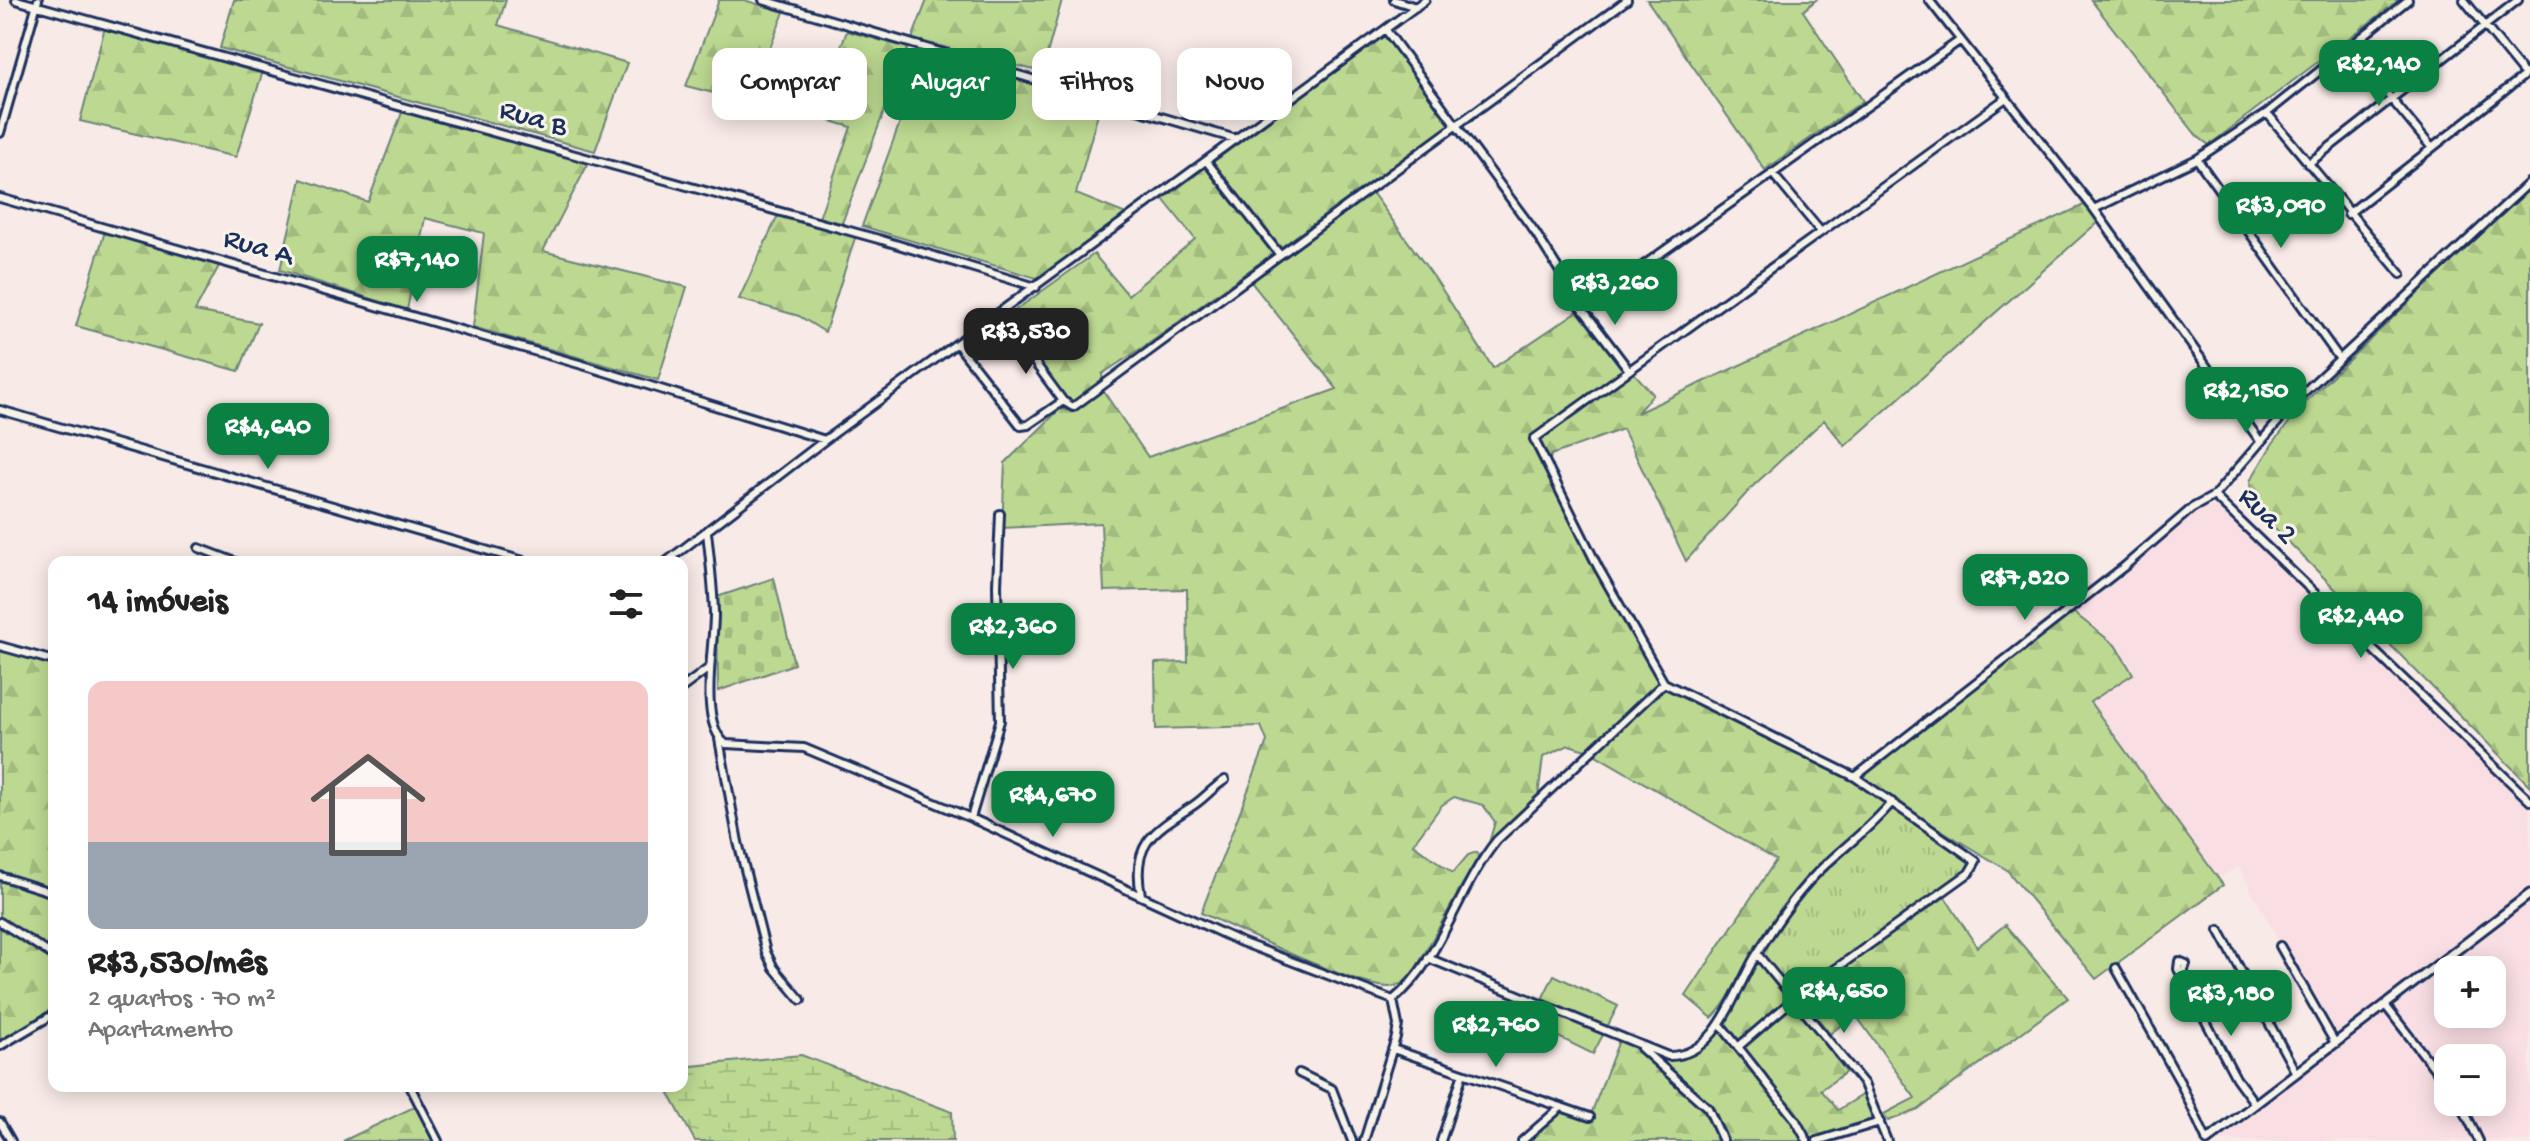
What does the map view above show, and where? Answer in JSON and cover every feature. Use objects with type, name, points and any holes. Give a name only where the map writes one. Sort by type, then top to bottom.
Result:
[{"type":"street","name":"Rua B","points":[[16,0],[37,3],[882,240],[1036,287]]},
{"type":"street","points":[[763,0],[1236,139]]},
{"type":"street","points":[[1394,0],[1416,7]]},
{"type":"street","points":[[674,556],[825,440],[1425,0]]},
{"type":"street","points":[[999,314],[1063,401],[1073,407],[1627,0]]},
{"type":"street","points":[[1929,0],[2094,209],[2260,441]]},
{"type":"street","points":[[2094,209],[2197,159],[2267,113],[2408,0]]},
{"type":"street","points":[[2348,214],[2528,73],[2464,0]]},
{"type":"street","points":[[2308,164],[2518,0]]},
{"type":"street","points":[[0,133],[37,3]]},
{"type":"street","points":[[1386,30],[1457,122],[1535,232],[1578,302],[1629,370]]},
{"type":"street","points":[[1578,302],[1589,304],[1959,41]]},
{"type":"street","points":[[2349,48],[2432,148]]},
{"type":"street","points":[[1738,1047],[1795,998],[1975,868],[1974,857],[1855,777],[1664,683],[1598,567],[1534,439],[2006,98]]},
{"type":"street","points":[[2267,113],[2401,274]]},
{"type":"street","points":[[2197,159],[2339,358]]},
{"type":"street","points":[[1207,162],[1280,255]]},
{"type":"street","points":[[1772,173],[1821,232]]},
{"type":"street","points":[[1855,777],[2125,566],[2192,508],[2214,496],[2260,441],[2339,358],[2530,182]]},
{"type":"street","name":"Rua A","points":[[0,198],[586,366],[825,440]]},
{"type":"street","points":[[957,344],[1021,426],[1028,425],[1063,401]]},
{"type":"street","points":[[0,410],[506,556]]},
{"type":"street","name":"Rua 2","points":[[2214,496],[2530,801]]},
{"type":"street","points":[[971,818],[1000,721],[997,585],[1000,514]]},
{"type":"street","points":[[707,532],[714,627],[709,668],[714,725],[738,842],[766,952],[774,968],[801,1000]]},
{"type":"street","points":[[199,548],[220,556]]},
{"type":"street","points":[[0,646],[48,659]]},
{"type":"street","points":[[688,684],[709,668]]},
{"type":"street","points":[[1393,1000],[1411,983],[1428,958],[1476,868],[1497,840],[1664,683]]},
{"type":"street","points":[[719,739],[726,744],[804,748],[971,818],[1279,958],[1393,1000]]},
{"type":"street","points":[[1141,895],[1136,864],[1144,845],[1166,822],[1225,780]]},
{"type":"street","points":[[1428,958],[1668,1056],[1684,1056],[1704,1045],[1720,1024],[1757,954],[1805,886],[1872,825],[1892,802]]},
{"type":"street","points":[[0,876],[48,891]]},
{"type":"street","points":[[2116,968],[2180,1082],[2207,1141],[2530,894]]},
{"type":"street","points":[[0,922],[48,952]]},
{"type":"street","points":[[2219,930],[2296,1073]]},
{"type":"street","points":[[2280,946],[2335,1043]]},
{"type":"street","points":[[1757,954],[1864,1084],[1887,1141]]},
{"type":"street","points":[[2182,975],[2236,1078],[2255,1104]]},
{"type":"street","points":[[1364,1141],[1398,1025],[1393,1000]]},
{"type":"street","points":[[2385,1005],[2434,1068]]},
{"type":"street","points":[[0,1046],[48,1018]]},
{"type":"street","points":[[1720,1024],[1795,1119],[1807,1141]]},
{"type":"street","points":[[1636,1042],[1708,1108],[1723,1141]]},
{"type":"street","points":[[1393,1049],[1590,1117]]},
{"type":"street","points":[[1299,1073],[1332,1089],[1352,1141]]},
{"type":"street","points":[[1441,1141],[1463,1073]]},
{"type":"street","points":[[413,1092],[438,1141]]},
{"type":"street","points":[[1522,1141],[1561,1107]]},
{"type":"street","points":[[2467,1116],[2479,1141]]},
{"type":"street","points":[[0,1122],[11,1141]]},
{"type":"street","points":[[1817,1141],[1880,1122]]},
{"type":"shaded area","points":[[2217,506],[2530,792],[2530,1141],[2206,1141],[2335,1043],[2238,866],[2205,888],[2080,704],[2069,619],[2197,509]]},
{"type":"green space","points":[[234,0],[506,0],[498,25],[627,63],[595,151],[220,48]]},
{"type":"green space","points":[[719,0],[744,0],[784,12],[770,48],[712,48],[712,93],[686,86]]},
{"type":"green space","points":[[927,0],[1062,0],[1049,48],[1032,48],[1032,69],[1016,65],[1016,48],[947,48],[912,39]]},
{"type":"green space","points":[[1647,0],[1816,0],[1803,11],[1863,101],[1765,170]]},
{"type":"green space","points":[[2091,0],[2399,0],[2209,145],[2197,136]]},
{"type":"green space","points":[[105,27],[263,71],[236,157],[80,121]]},
{"type":"green space","points":[[847,31],[908,48],[883,48],[883,114],[842,223],[819,218],[851,127],[827,120],[867,120],[867,48],[840,48]]},
{"type":"green space","points":[[1387,34],[1454,121],[1151,342],[1102,374],[1104,392],[1148,457],[1337,389],[1251,282],[1371,191],[1434,277],[1493,368],[1578,311],[1653,394],[1637,413],[2088,203],[2099,221],[1845,446],[1824,420],[1753,486],[1686,561],[1623,429],[1551,455],[1548,471],[1659,681],[1855,777],[2002,669],[2069,609],[2115,645],[2133,674],[2090,702],[2223,885],[2096,979],[2007,870],[1872,788],[1886,800],[1884,812],[1846,844],[1795,896],[1765,935],[1729,996],[1712,1018],[1686,996],[1776,860],[1589,751],[1569,745],[1543,757],[1538,796],[1489,843],[1495,822],[1483,805],[1454,797],[1442,805],[1413,844],[1453,873],[1468,855],[1477,852],[1478,857],[1412,976],[1399,985],[1373,985],[1351,978],[1201,913],[1267,741],[1261,726],[1156,729],[1155,663],[1188,662],[1187,589],[1104,591],[1101,523],[1002,528],[1005,463],[1060,409],[1070,411],[1010,314],[1094,254],[1128,295],[1195,239],[1163,199],[1270,120],[1292,120],[1292,104]]},
{"type":"green space","points":[[1016,77],[1032,82],[1032,120],[1096,120],[1076,194],[1126,214],[1040,279],[862,226],[901,120],[1016,120]]},
{"type":"green space","points":[[403,110],[589,162],[543,251],[687,287],[658,380],[473,327],[484,233],[425,218],[407,310],[280,270],[301,179],[368,202]]},
{"type":"green space","points":[[2530,186],[2530,786],[2252,505],[2250,481],[2273,443],[2306,401]]},
{"type":"green space","points":[[779,213],[856,235],[825,332],[799,316],[739,299]]},
{"type":"green space","points":[[106,228],[221,262],[195,311],[259,323],[239,371],[76,326]]},
{"type":"green space","points":[[774,578],[794,664],[718,691],[717,597]]},
{"type":"green space","points":[[0,644],[48,661],[48,1011],[16,1033],[0,1039]]},
{"type":"green space","points":[[1892,802],[1977,864],[1795,998],[1757,954],[1793,901]]},
{"type":"green space","points":[[1945,897],[1977,947],[2005,925],[2068,998],[1918,1110],[1888,1121],[1884,1114],[1915,1098],[1855,1014],[1830,1034],[1802,998]]},
{"type":"green space","points":[[1760,959],[1846,1072],[1821,1090],[1838,1110],[1866,1093],[1880,1122],[1817,1141],[1522,1141],[1561,1107],[1590,1117],[1621,1035],[1669,1056],[1684,1056],[1725,1018]]},
{"type":"green space","points":[[1554,975],[1618,1006],[1593,1054],[1530,1023]]},
{"type":"green space","points":[[801,1055],[952,1112],[953,1141],[695,1141],[668,1092],[688,1092],[688,1066]]},
{"type":"green space","points":[[416,1106],[434,1141],[343,1141]]}]
